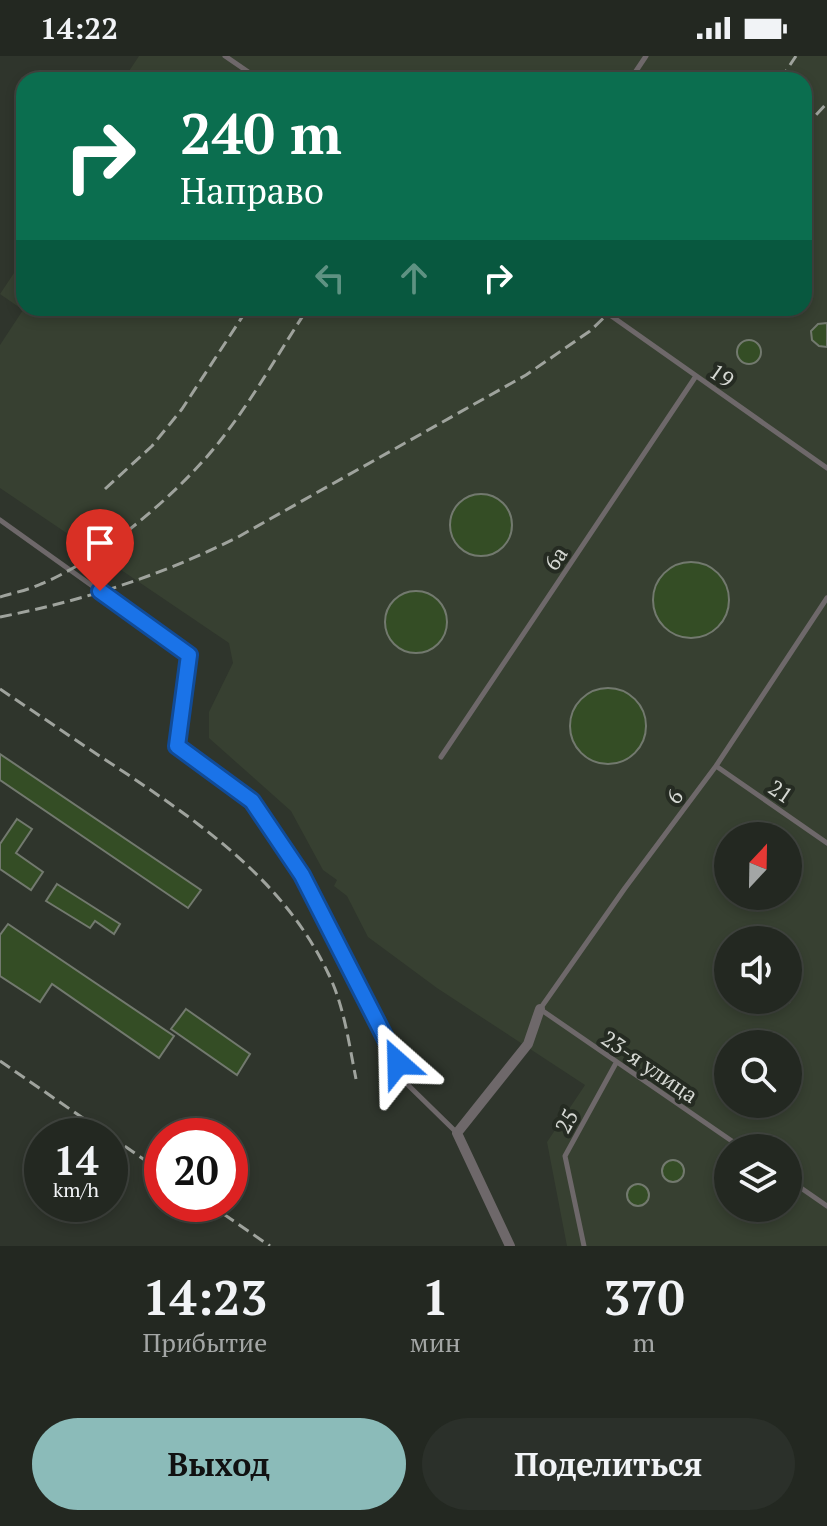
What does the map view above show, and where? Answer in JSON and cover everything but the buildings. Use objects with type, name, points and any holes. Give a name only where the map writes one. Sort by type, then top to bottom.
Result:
[{"type":"street","points":[[510,1246],[457,1133],[528,1044],[540,1009]]},
{"type":"lane","points":[[225,56],[248,72]]},
{"type":"lane","name":"19","points":[[611,316],[827,468]]},
{"type":"lane","name":"6a","points":[[441,757],[696,376]]},
{"type":"lane","points":[[0,520],[189,655],[177,746],[252,801],[302,875],[408,1085],[457,1133]]},
{"type":"lane","name":"6","points":[[540,1009],[716,766],[827,598]]},
{"type":"lane","name":"21","points":[[716,766],[827,843]]},
{"type":"lane","name":"23-я улица","points":[[540,1009],[721,1134]]},
{"type":"lane","name":"25","points":[[584,1246],[565,1156],[616,1063]]},
{"type":"lane","points":[[802,1189],[827,1206]]},
{"type":"shaded area","points":[[139,56],[827,56],[827,1246],[567,1246],[547,1142],[585,1085],[437,988],[368,937],[347,896],[334,886],[337,880],[323,870],[291,811],[209,738],[209,712],[233,663],[229,643],[0,488],[0,345],[19,316],[812,316],[812,72],[128,72]]},
{"type":"shaded area","points":[[16,270],[16,305],[0,294]]},
{"type":"railway","points":[[785,72],[796,56]]},
{"type":"railway","points":[[812,119],[827,103]]},
{"type":"railway","points":[[105,489],[152,446],[182,409],[243,316]]},
{"type":"railway","points":[[0,597],[65,573],[114,541],[162,502],[220,441],[303,316]]},
{"type":"railway","points":[[0,617],[122,585],[210,551],[526,375],[590,331],[606,316]]},
{"type":"railway","points":[[0,689],[186,815],[267,885],[310,941],[334,985],[356,1079]]},
{"type":"railway","points":[[0,1061],[83,1118]]},
{"type":"railway","points":[[128,1148],[144,1160]]},
{"type":"railway","points":[[235,1222],[270,1246]]},
{"type":"route","points":[[100,591],[189,655],[177,746],[252,801],[302,875],[398,1063]]}]
